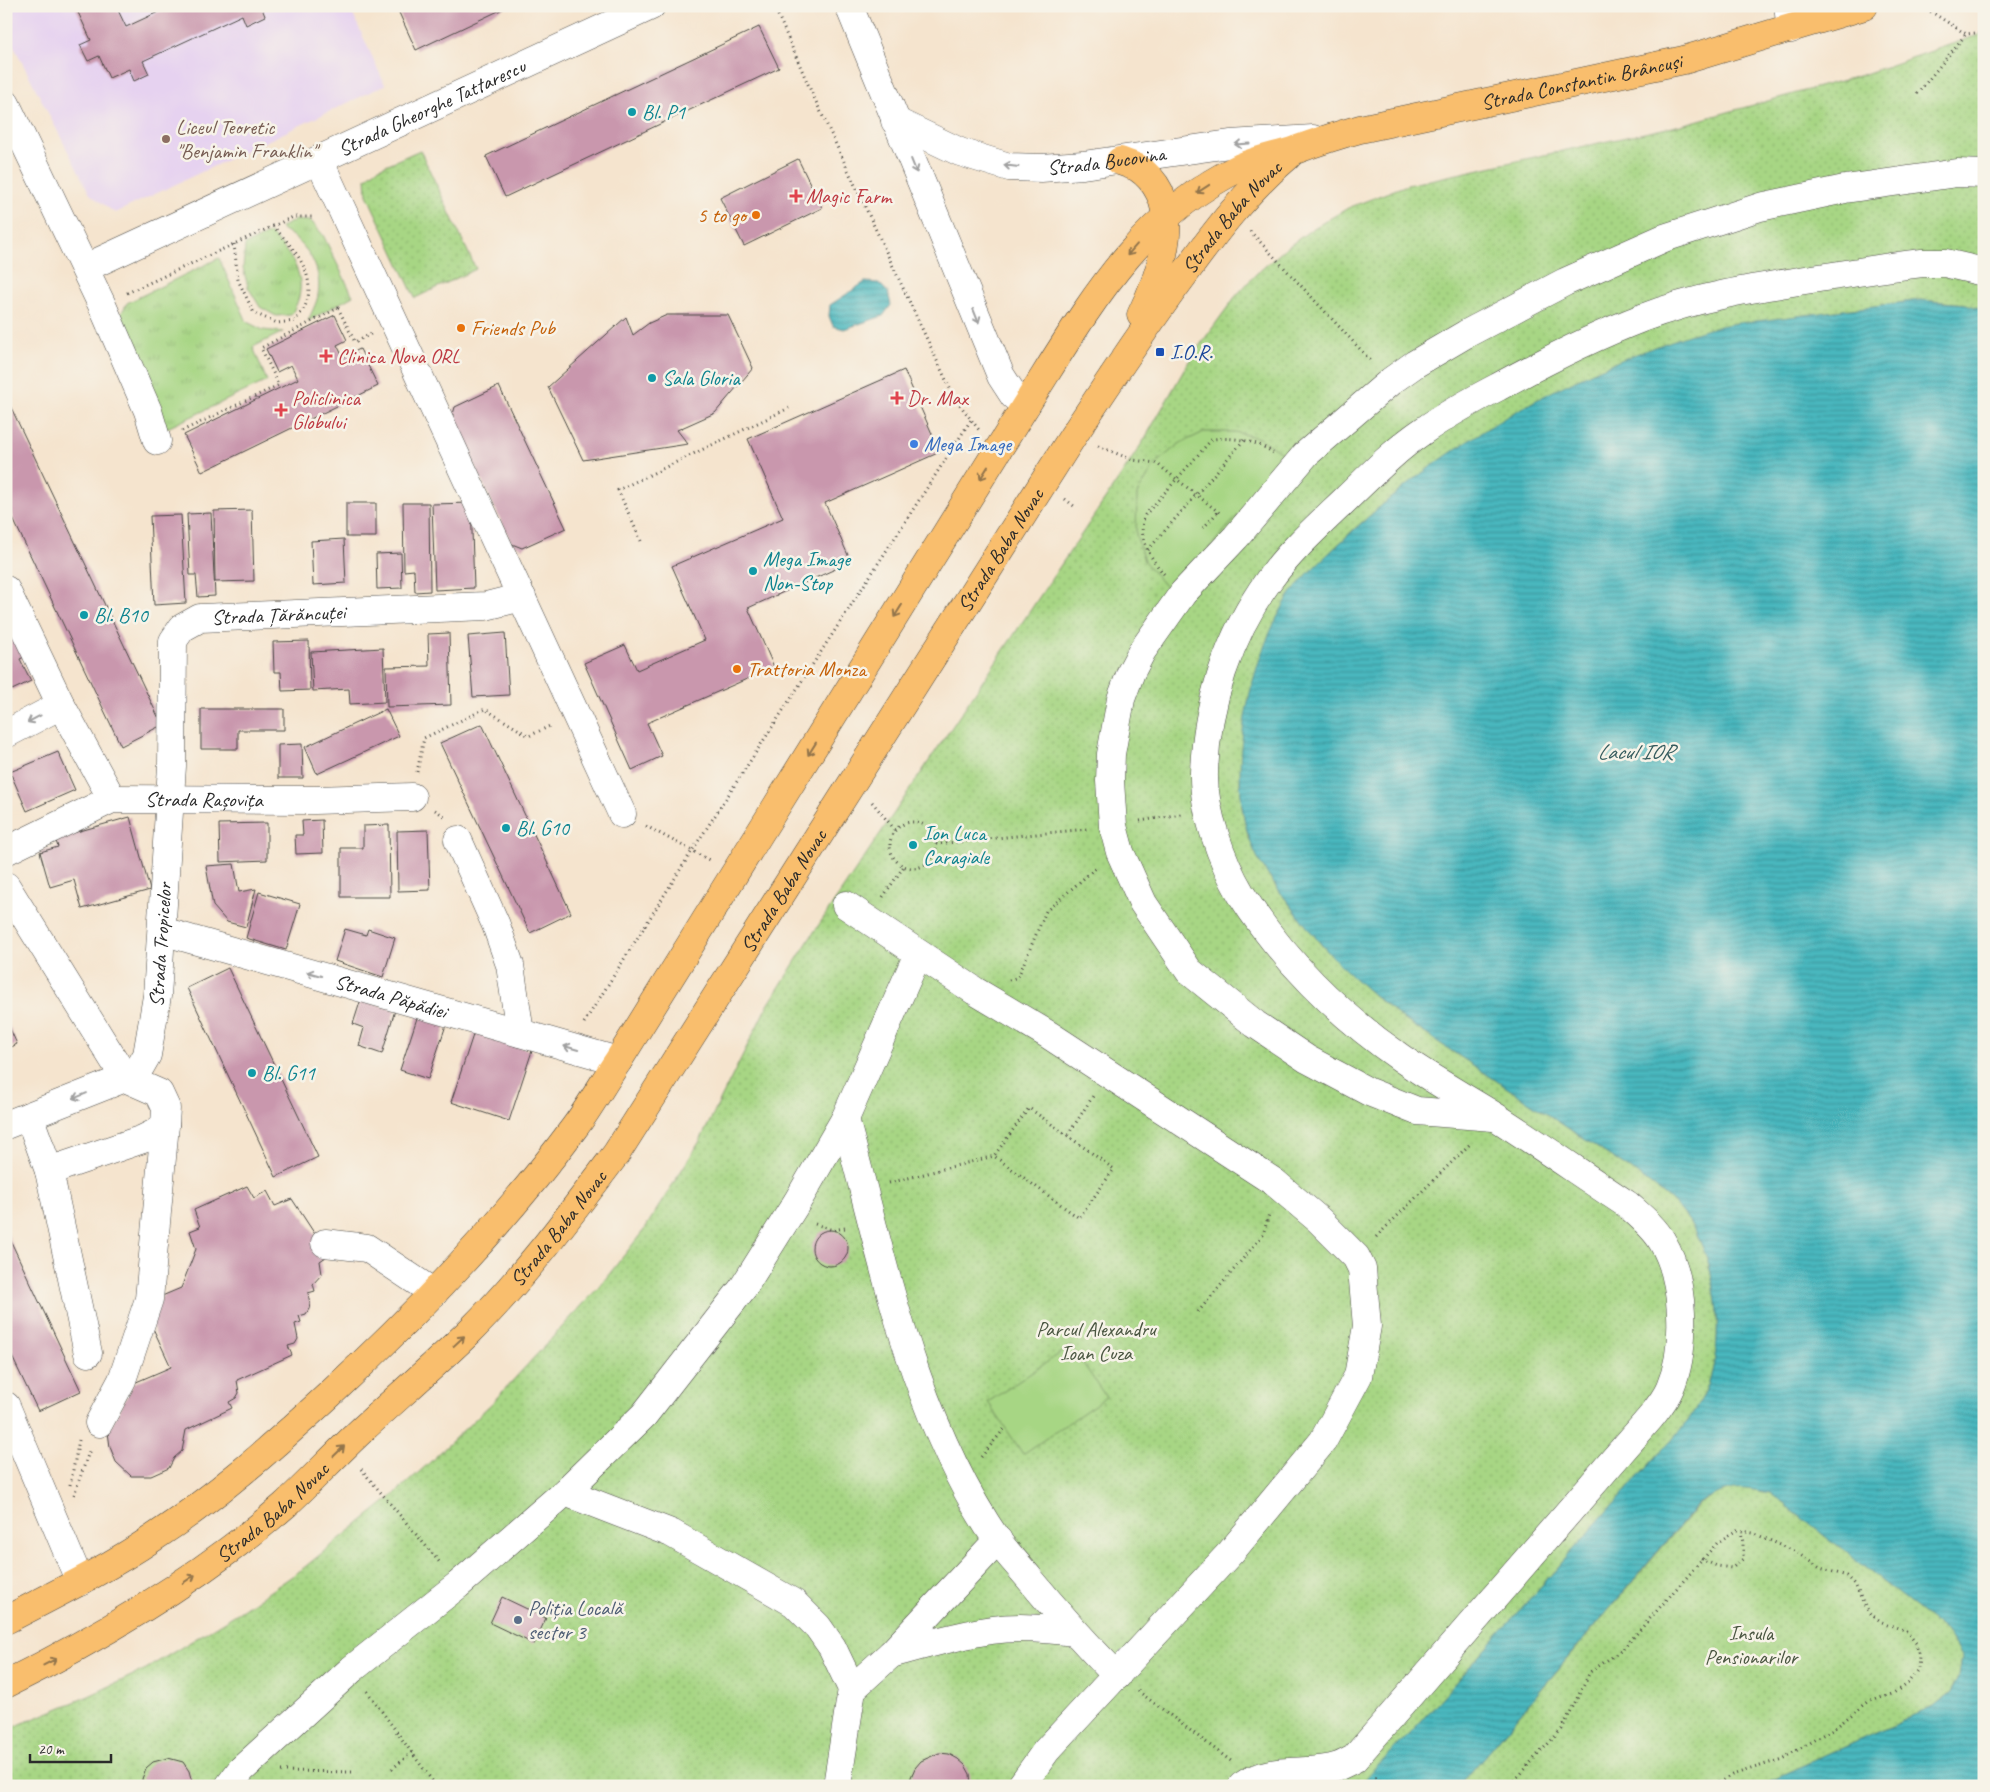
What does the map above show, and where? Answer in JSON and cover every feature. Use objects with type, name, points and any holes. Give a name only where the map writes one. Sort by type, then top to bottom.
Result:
[{"type":"main road","name":"Strada Constantin Brâncuși","points":[[1295,150],[1326,138],[1360,129],[1665,64],[1789,18],[1864,6]]},
{"type":"main road","name":"Strada Baba Novac","points":[[6,1684],[66,1654],[115,1626],[203,1570],[285,1504],[342,1448],[470,1330],[570,1216],[621,1146],[1073,436],[1160,306],[1231,212],[1255,185],[1295,150]]},
{"type":"main road","name":"Strada Baba Novac","points":[[6,1620],[80,1582],[153,1539],[240,1473],[331,1394],[434,1293],[478,1246],[575,1127],[618,1061],[1026,405],[1094,299],[1120,264],[1166,216],[1204,188],[1244,166],[1295,150]]},
{"type":"main road","points":[[1116,371],[1151,294],[1162,257],[1166,216],[1158,189],[1149,178],[1136,167],[1120,161]]},
{"type":"street","name":"Strada Gheorghe Tattarescu","points":[[85,268],[650,6]]},
{"type":"street","points":[[849,6],[1000,376],[1014,396],[1026,405]]},
{"type":"street","points":[[6,104],[102,305],[148,411],[157,441]]},
{"type":"street","name":"Strada Bucovina","points":[[895,121],[960,152],[1009,167],[1041,168],[1120,161],[1222,145],[1326,138]]},
{"type":"street","points":[[319,160],[622,814]]},
{"type":"street","points":[[1497,1118],[1417,1111],[1369,1092],[1307,1059],[1255,1024],[1189,971],[1143,903],[1116,839],[1110,782],[1111,754],[1121,699],[1131,672],[1142,651],[1183,593],[1242,530],[1306,454],[1415,364],[1466,334],[1557,286],[1664,238],[1760,207],[1845,189],[1957,173],[1984,174]]},
{"type":"street","points":[[1247,1782],[1269,1773],[1339,1766],[1354,1759],[1652,1417],[1670,1389],[1676,1372],[1680,1350],[1680,1303],[1670,1260],[1662,1241],[1647,1222],[1628,1205],[1497,1118],[1403,1059],[1368,1034],[1306,975],[1268,932],[1239,890],[1219,845],[1208,809],[1204,776],[1210,719],[1215,693],[1223,668],[1248,614],[1269,580],[1302,542],[1384,462],[1423,431],[1466,404],[1544,362],[1641,319],[1686,304],[1755,288],[1922,263],[1945,263],[1984,272]]},
{"type":"street","points":[[6,590],[61,704],[112,799]]},
{"type":"street","name":"Strada Țărăncuței","points":[[170,800],[173,641],[182,628],[200,618],[486,606],[522,597]]},
{"type":"street","points":[[6,734],[61,704]]},
{"type":"street","name":"Strada Rașovița","points":[[6,851],[112,799],[315,800],[412,797]]},
{"type":"street","name":"Strada Tropicelor","points":[[125,1078],[139,1069],[146,1055],[158,996],[170,800]]},
{"type":"street","points":[[458,840],[496,925],[510,965],[520,1033]]},
{"type":"street","points":[[6,886],[125,1078],[158,1093],[166,1108],[149,1299],[122,1380],[89,1430]]},
{"type":"street","points":[[846,905],[975,991],[1049,1035],[1274,1182],[1319,1220],[1356,1257],[1362,1269],[1367,1326],[1358,1376],[1323,1441],[1231,1552],[1046,1752],[1021,1786]]},
{"type":"street","name":"Strada Păpădiei","points":[[162,931],[618,1061]]},
{"type":"street","points":[[235,1778],[352,1669],[458,1585],[565,1492],[644,1415],[743,1288],[797,1202],[844,1119],[918,954]]},
{"type":"street","points":[[88,1353],[49,1171],[17,1120],[125,1078]]},
{"type":"street","points":[[844,1119],[907,1351],[934,1420],[962,1481],[998,1540],[1074,1632],[1117,1676]]},
{"type":"street","points":[[49,1171],[143,1139],[165,1125]]},
{"type":"street","points":[[325,1243],[367,1248],[434,1293]]},
{"type":"street","points":[[6,1406],[80,1582]]},
{"type":"street","points":[[565,1492],[671,1533],[794,1603],[818,1627],[852,1689],[837,1786]]},
{"type":"street","points":[[852,1689],[891,1654],[998,1540]]},
{"type":"street","points":[[891,1654],[952,1638],[994,1630],[1038,1628],[1074,1632]]},
{"type":"path","points":[[774,6],[811,91],[954,398],[997,452]]},
{"type":"path","points":[[1922,6],[1966,34],[1984,32]]},
{"type":"path","points":[[1917,94],[1966,34]]},
{"type":"path","points":[[1231,212],[1391,382]]},
{"type":"path","points":[[102,305],[293,217],[312,217],[317,222]]},
{"type":"path","points":[[273,226],[295,251],[308,276],[307,301],[295,321]]},
{"type":"path","points":[[234,244],[238,280],[254,313],[277,323],[295,321]]},
{"type":"path","points":[[157,441],[279,385],[261,348],[298,328],[338,308],[355,342],[375,332]]},
{"type":"path","points":[[295,321],[298,328]]},
{"type":"path","points":[[642,541],[618,490],[789,408]]},
{"type":"path","points":[[568,1047],[692,851],[971,420]]},
{"type":"path","points":[[1073,436],[1134,460],[1156,463],[1242,530]]},
{"type":"path","points":[[1183,593],[1151,559],[1144,539],[1142,521],[1145,515],[1212,439],[1228,437],[1244,440],[1267,449],[1294,468]]},
{"type":"path","points":[[1148,550],[1244,440]]},
{"type":"path","points":[[1043,483],[1074,506]]},
{"type":"path","points":[[458,840],[445,815],[412,797],[424,738],[485,709],[529,736],[576,712]]},
{"type":"path","points":[[854,779],[896,831]]},
{"type":"path","points":[[936,844],[1116,839],[1208,809]]},
{"type":"path","points":[[622,814],[734,873]]},
{"type":"path","points":[[909,823],[924,825],[934,836],[936,844],[932,858],[926,864],[912,868],[904,866],[893,857],[891,850],[892,837],[896,831],[909,823]]},
{"type":"path","points":[[975,991],[1018,977],[1046,911],[1100,865],[1116,839]]},
{"type":"path","points":[[868,921],[904,866]]},
{"type":"path","points":[[1068,1135],[1106,1073]]},
{"type":"path","points":[[864,1189],[994,1156],[1029,1108],[1114,1169],[1079,1218],[994,1156]]},
{"type":"path","points":[[1356,1257],[1497,1118]]},
{"type":"path","points":[[1198,1312],[1263,1235],[1273,1198],[1274,1182]]},
{"type":"path","points":[[797,1202],[814,1223],[832,1230],[852,1227],[872,1217]]},
{"type":"path","points":[[962,1481],[1005,1428]]},
{"type":"path","points":[[70,1487],[89,1430]]},
{"type":"path","points":[[60,1536],[89,1430]]},
{"type":"path","points":[[342,1448],[376,1485],[458,1585]]},
{"type":"path","points":[[1505,1786],[1514,1780],[1562,1729],[1590,1672],[1622,1650],[1701,1559],[1718,1542],[1737,1530],[1753,1533],[1794,1551],[1820,1568],[1847,1576],[1855,1584],[1870,1614],[1882,1622],[1906,1631],[1916,1643],[1919,1656],[1918,1669],[1908,1683],[1892,1694],[1868,1702],[1836,1727],[1782,1759],[1732,1774],[1713,1786]]},
{"type":"path","points":[[1701,1559],[1717,1566],[1732,1568],[1743,1559],[1741,1531]]},
{"type":"path","points":[[352,1669],[436,1786]]},
{"type":"path","points":[[1117,1676],[1247,1782]]},
{"type":"path","points":[[392,1769],[412,1752]]},
{"type":"path","points":[[235,1778],[353,1772]]},
{"type":"path","points":[[1369,1772],[1385,1786]]},
{"type":"shaded area","name":"Liceul Teoretic \"Benjamin Franklin\"","points":[[6,6],[349,6],[385,85],[115,213],[90,194],[6,31]]},
{"type":"green space","name":"Parcul Alexandru Ioan Cuza","points":[[1984,33],[1984,310],[1966,304],[1920,300],[1716,327],[1655,347],[1587,375],[1533,402],[1476,436],[1412,481],[1354,529],[1301,581],[1289,597],[1258,664],[1240,782],[1242,808],[1248,836],[1272,882],[1323,947],[1372,994],[1402,1018],[1637,1174],[1673,1202],[1695,1231],[1711,1275],[1716,1300],[1716,1349],[1712,1371],[1703,1396],[1688,1421],[1414,1729],[1362,1783],[1358,1786],[6,1786],[6,1730],[89,1696],[146,1669],[241,1611],[301,1570],[388,1500],[428,1464],[492,1403],[599,1287],[644,1230],[700,1141],[765,1010],[812,935],[1120,477],[1144,440],[1192,356],[1235,297],[1255,275],[1312,229],[1348,208],[1407,185],[1681,125],[1862,75]]},
{"type":"green space","points":[[420,150],[476,269],[415,298],[367,195],[366,178],[377,169]]},
{"type":"green space","points":[[295,220],[311,221],[323,235],[353,296],[308,321],[317,298],[318,274],[315,264],[304,247],[289,233],[280,228]]},
{"type":"green space","points":[[270,233],[293,261],[300,281],[297,303],[291,315],[276,316],[260,307],[248,287],[243,268],[245,245]]},
{"type":"green space","points":[[219,258],[247,322],[263,330],[283,332],[253,347],[267,381],[163,430],[117,321],[127,303]]},
{"type":"green space","points":[[1204,432],[1235,432],[1259,438],[1289,458],[1170,592],[1144,561],[1136,534],[1137,494],[1156,463],[1179,444]]},
{"type":"green space","points":[[1071,1346],[1106,1397],[1023,1454],[988,1402]]},
{"type":"green space","name":"Insula Pensionarilor","points":[[1738,1487],[1770,1493],[1949,1634],[1962,1656],[1959,1677],[1951,1693],[1934,1707],[1758,1786],[1459,1786],[1699,1504],[1720,1492]]},
{"type":"water","points":[[865,282],[879,283],[888,292],[891,305],[883,316],[844,329],[833,326],[829,316],[830,305]]},
{"type":"water","name":"Lacul IOR","points":[[1920,300],[1966,304],[1984,310],[1984,1786],[1758,1786],[1934,1707],[1951,1693],[1959,1677],[1962,1656],[1949,1634],[1770,1493],[1748,1489],[1732,1489],[1698,1504],[1459,1786],[1358,1786],[1414,1729],[1688,1421],[1703,1396],[1712,1371],[1716,1349],[1716,1300],[1704,1252],[1695,1231],[1673,1202],[1637,1174],[1391,1010],[1330,954],[1272,881],[1251,844],[1242,806],[1240,776],[1246,711],[1264,648],[1276,620],[1295,588],[1340,543],[1374,512],[1449,454],[1530,403],[1615,362],[1672,341],[1724,325]]},
{"type":"building","points":[[75,6],[116,6],[126,27],[171,6],[261,6],[265,16],[246,25],[242,15],[143,61],[149,74],[134,81],[129,69],[109,78],[99,56],[88,61],[80,45],[91,40]]},
{"type":"building","points":[[396,6],[509,6],[416,50]]},
{"type":"building","name":"Bl. P1","points":[[759,27],[779,68],[505,197],[486,156]]},
{"type":"building","points":[[798,159],[822,208],[744,246],[720,198]]},
{"type":"building","name":"Policlinica Globului","points":[[335,315],[347,340],[337,345],[343,357],[360,349],[378,386],[202,472],[184,435],[298,379],[291,365],[277,372],[266,349]]},
{"type":"building","name":"Sala Gloria","points":[[667,315],[728,315],[753,368],[715,413],[677,430],[688,444],[583,460],[548,387],[626,317],[633,335],[649,323]]},
{"type":"building","name":"Mega Image Non-Stop","points":[[904,370],[940,452],[825,503],[851,562],[748,608],[774,667],[647,723],[662,756],[632,770],[584,663],[625,645],[637,670],[705,640],[672,566],[783,518],[748,439]]},
{"type":"building","points":[[499,386],[566,528],[522,548],[512,544],[452,418],[455,407]]},
{"type":"building","name":"Bl. B10","points":[[6,397],[162,725],[121,746],[6,504]]},
{"type":"building","points":[[346,503],[376,503],[376,537],[346,537]]},
{"type":"building","points":[[403,503],[429,503],[430,591],[415,592],[414,570],[404,571]]},
{"type":"building","points":[[471,503],[474,588],[435,590],[432,504]]},
{"type":"building","points":[[252,510],[254,581],[215,582],[214,511]]},
{"type":"building","points":[[211,513],[215,596],[198,597],[196,575],[190,575],[187,514]]},
{"type":"building","points":[[181,515],[186,603],[154,605],[150,516]]},
{"type":"building","points":[[344,539],[346,583],[313,585],[311,541]]},
{"type":"building","points":[[401,553],[402,588],[377,589],[376,554]]},
{"type":"building","points":[[449,633],[451,705],[387,707],[386,667],[429,666],[428,634]]},
{"type":"building","points":[[505,633],[509,695],[473,697],[468,636]]},
{"type":"building","points":[[6,634],[8,637],[13,635],[24,657],[20,659],[31,681],[12,690],[6,678]]},
{"type":"building","points":[[309,641],[310,690],[282,691],[281,672],[274,672],[273,642]]},
{"type":"building","points":[[383,648],[385,702],[350,704],[349,689],[313,691],[311,652]]},
{"type":"building","points":[[201,709],[284,709],[284,730],[238,730],[238,749],[201,749]]},
{"type":"building","points":[[386,709],[399,736],[317,774],[305,747]]},
{"type":"building","name":"Bl. G10","points":[[482,724],[571,913],[530,933],[440,743]]},
{"type":"building","points":[[302,744],[303,778],[278,778],[278,745]]},
{"type":"building","points":[[58,752],[75,790],[27,811],[10,772]]},
{"type":"building","points":[[130,817],[150,890],[82,909],[74,880],[50,887],[40,852],[58,847],[55,838]]},
{"type":"building","points":[[322,820],[323,853],[296,854],[295,835],[303,835],[302,821]]},
{"type":"building","points":[[267,823],[267,860],[220,862],[219,824]]},
{"type":"building","points":[[389,825],[390,897],[341,897],[341,848],[363,848],[363,826]]},
{"type":"building","points":[[428,830],[430,890],[398,891],[397,831]]},
{"type":"building","points":[[234,864],[239,892],[256,889],[246,927],[227,922],[213,906],[206,866]]},
{"type":"building","points":[[259,892],[300,904],[286,950],[246,938]]},
{"type":"building","points":[[345,929],[366,935],[368,929],[395,938],[383,977],[335,961]]},
{"type":"building","name":"Bl. G11","points":[[228,968],[318,1157],[276,1177],[187,988]]},
{"type":"building","points":[[361,999],[395,1010],[382,1054],[359,1046],[364,1028],[353,1024]]},
{"type":"building","points":[[418,1015],[446,1025],[428,1079],[400,1070]]},
{"type":"building","points":[[6,1020],[17,1044],[6,1050]]},
{"type":"building","points":[[474,1032],[532,1051],[509,1121],[451,1102]]},
{"type":"building","points":[[247,1186],[254,1198],[267,1191],[275,1206],[292,1199],[320,1242],[326,1257],[320,1261],[322,1274],[313,1284],[315,1291],[308,1293],[309,1309],[306,1314],[299,1316],[301,1322],[295,1324],[298,1339],[295,1344],[288,1346],[292,1355],[237,1380],[239,1393],[236,1398],[229,1402],[232,1408],[186,1430],[182,1451],[174,1458],[169,1468],[151,1476],[131,1476],[116,1462],[110,1447],[108,1432],[134,1383],[171,1367],[151,1324],[162,1296],[181,1288],[196,1249],[190,1231],[200,1227],[194,1210]]},
{"type":"building","points":[[830,1230],[837,1231],[843,1235],[847,1241],[847,1255],[843,1261],[837,1265],[830,1266],[823,1265],[817,1261],[813,1255],[812,1248],[813,1241],[817,1235],[823,1231]]},
{"type":"building","points":[[6,1231],[81,1391],[38,1411],[6,1344]]},
{"type":"building","name":"Poliția Locală sector 3","points":[[502,1597],[546,1618],[534,1644],[490,1623]]},
{"type":"building","points":[[939,1753],[949,1754],[965,1765],[970,1774],[971,1786],[910,1786],[911,1777],[921,1761]]},
{"type":"building","points":[[168,1758],[183,1762],[189,1771],[192,1782],[190,1786],[143,1786],[142,1779],[146,1768],[153,1762]]},
{"type":"place","name":"Bl. P1","points":[[632,112]]},
{"type":"place","name":"Liceul Teoretic \"Benjamin Franklin\"","points":[[166,139]]},
{"type":"place","name":"Magic Farm","points":[[796,196]]},
{"type":"place","name":"5 to go","points":[[756,215]]},
{"type":"place","name":"Friends Pub","points":[[461,328]]},
{"type":"place","name":"I.O.R.","points":[[1160,352]]},
{"type":"place","name":"Clinica Nova ORL","points":[[326,356]]},
{"type":"place","name":"Sala Gloria","points":[[652,378]]},
{"type":"place","name":"Dr. Max","points":[[897,398]]},
{"type":"place","name":"Policlinica Globului","points":[[281,410]]},
{"type":"place","name":"Mega Image","points":[[914,444]]},
{"type":"place","name":"Mega Image Non-Stop","points":[[753,571]]},
{"type":"place","name":"Bl. B10","points":[[84,615]]},
{"type":"place","name":"Trattoria Monza","points":[[737,669]]},
{"type":"place","name":"Bl. G10","points":[[506,828]]},
{"type":"place","name":"Ion Luca Caragiale","points":[[913,845]]},
{"type":"place","name":"Bl. G11","points":[[252,1073]]},
{"type":"place","name":"Poliția Locală sector 3","points":[[518,1620]]}]
